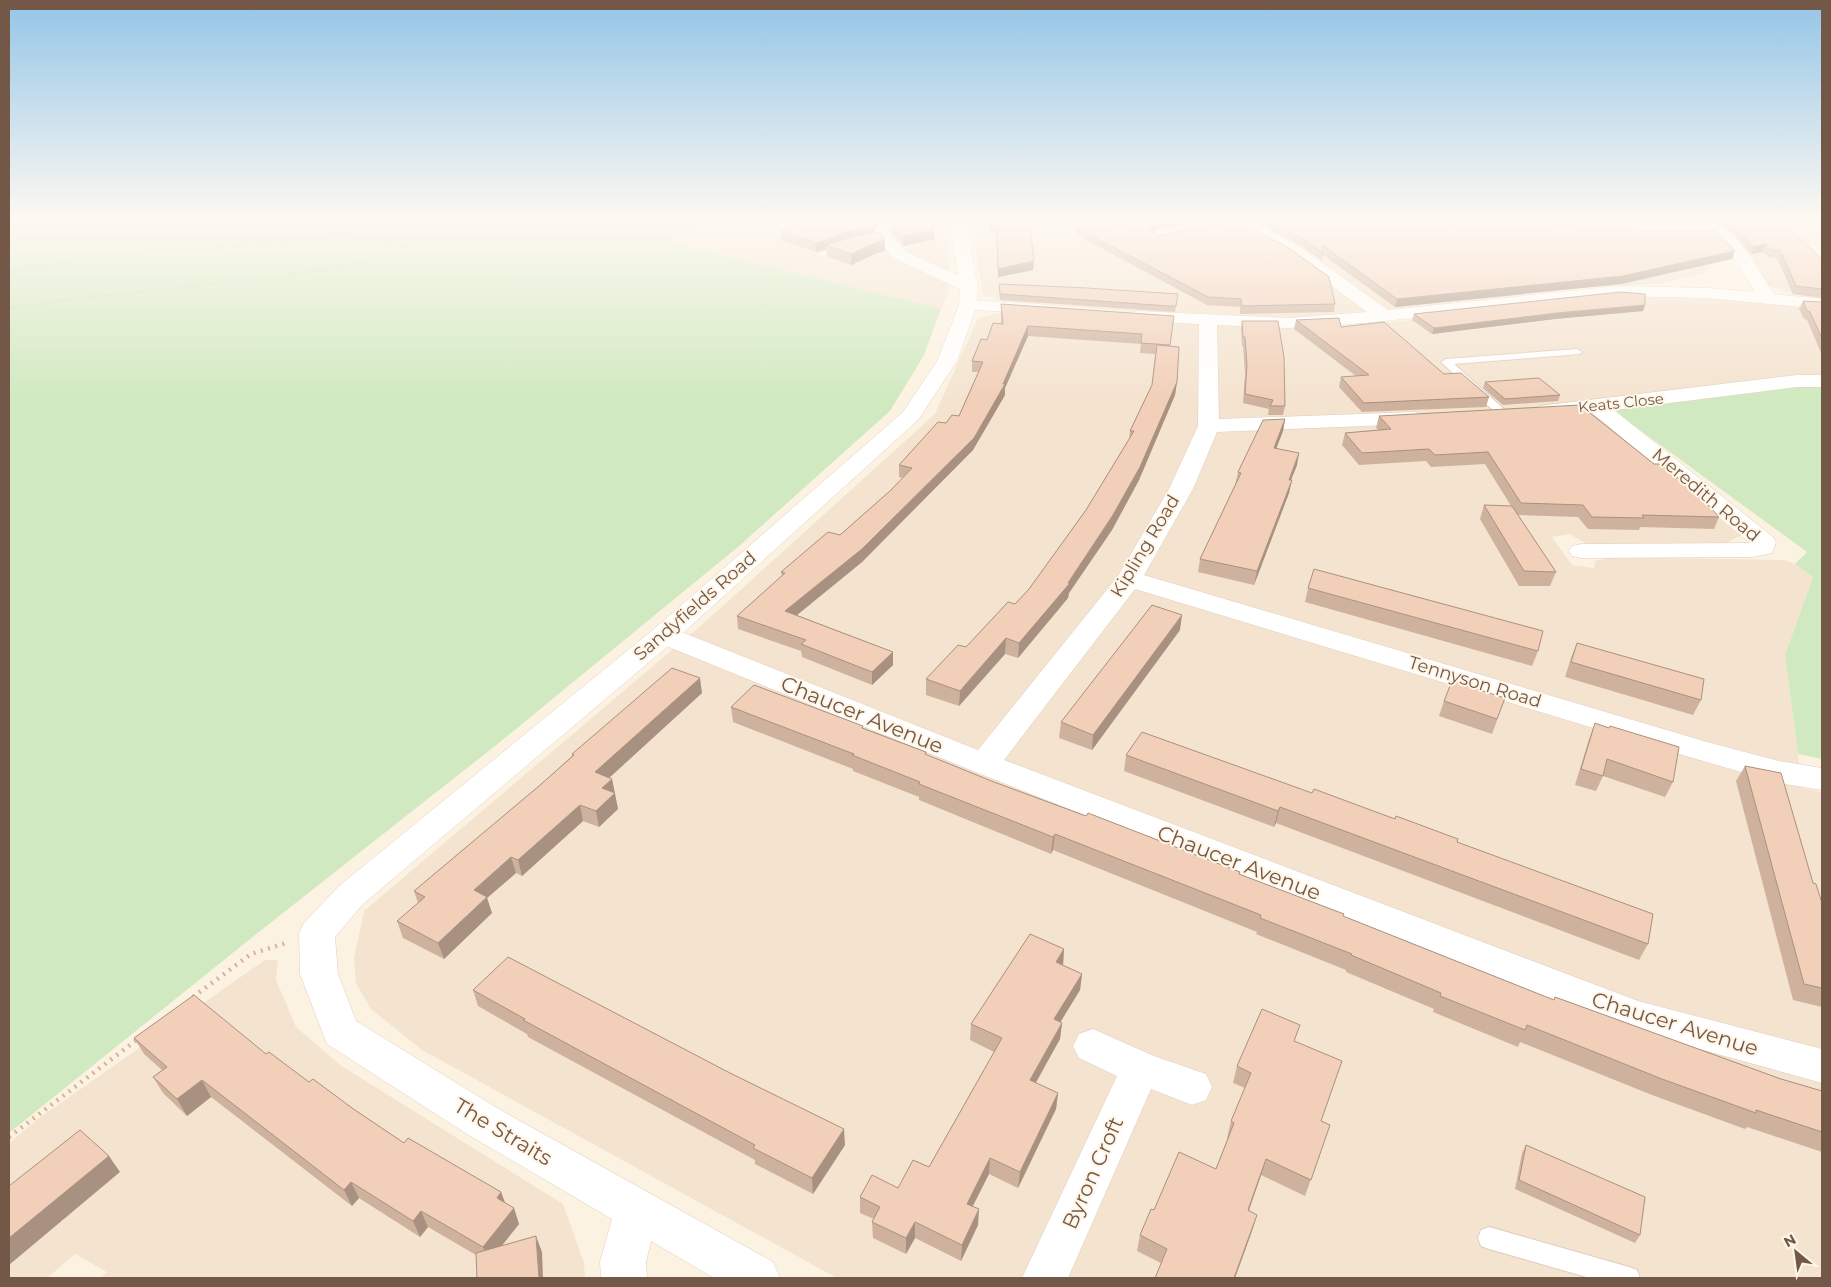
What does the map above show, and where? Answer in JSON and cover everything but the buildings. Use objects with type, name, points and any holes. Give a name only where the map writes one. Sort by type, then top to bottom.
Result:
[{"type":"street","points":[[942,280],[968,296],[1054,310]]},
{"type":"street","points":[[966,280],[968,296]]},
{"type":"street","points":[[1335,280],[1384,316]]},
{"type":"street","points":[[1756,280],[1767,297]]},
{"type":"street","points":[[1122,315],[1208,321],[1288,323],[1384,316],[1619,291],[1707,293],[1767,297],[1822,304]]},
{"type":"street","name":"Sandyfields Road","points":[[317,933],[351,896],[416,839],[664,635],[912,416],[947,361],[968,296]]},
{"type":"street","name":"Kipling Road","points":[[984,764],[1129,579],[1181,489],[1210,426],[1208,321]]},
{"type":"street","name":"Keats Close","points":[[1473,415],[1596,406],[1797,381],[1822,381]]},
{"type":"street","name":"Meredith Road","points":[[1577,551],[1752,550],[1762,548],[1764,542],[1596,406]]},
{"type":"street","points":[[1210,426],[1434,418]]},
{"type":"street","name":"Tennyson Road","points":[[1129,579],[1706,751],[1779,772],[1822,779]]},
{"type":"street","name":"Chaucer Avenue","points":[[664,635],[984,764],[1634,1016],[1822,1066]]},
{"type":"street","name":"The Straits","points":[[317,933],[318,974],[341,1032],[482,1121],[757,1278]]},
{"type":"street","points":[[1093,1046],[1140,1068],[1192,1087]]},
{"type":"street","name":"Byron Croft","points":[[1045,1278],[1140,1068]]},
{"type":"street","points":[[624,1278],[623,1262],[637,1209]]},
{"type":"lane","points":[[1518,412],[1446,362],[1577,352]]},
{"type":"lane","points":[[1488,1238],[1629,1278]]},
{"type":"path","points":[[9,309],[170,287],[249,280]]},
{"type":"path","points":[[188,1001],[251,954],[317,933]]},
{"type":"path","points":[[9,1137],[140,1037]]},
{"type":"shaded area","points":[[826,280],[949,280],[949,291],[941,309]]},
{"type":"shaded area","points":[[981,280],[1675,280],[1658,284],[1593,287],[1339,315],[1293,317],[1164,314],[1003,301],[983,294]]},
{"type":"shaded area","points":[[1765,280],[1822,280],[1822,299],[1794,295],[1769,286]]},
{"type":"shaded area","points":[[1627,297],[1736,300],[1822,308],[1822,377],[1809,376],[1576,401],[1641,450],[1742,535],[1726,543],[1589,545],[1569,534],[1552,537],[1572,565],[1594,568],[1595,561],[1612,557],[1784,560],[1795,564],[1813,577],[1785,655],[1802,788],[1822,792],[1822,1278],[837,1278],[422,1050],[371,1009],[356,983],[354,958],[364,911],[705,622],[935,414],[978,318],[998,313],[1303,328],[1363,325]]},
{"type":"shaded area","points":[[265,960],[278,960],[276,980],[296,1027],[340,1065],[563,1204],[584,1263],[585,1278],[101,1278],[107,1272],[75,1254],[47,1278],[9,1278],[9,1143],[42,1116]]},
{"type":"green space","points":[[9,280],[825,280],[941,309],[924,355],[890,411],[739,546],[500,742],[255,935],[9,1133]]},
{"type":"green space","points":[[1803,383],[1822,383],[1822,759],[1798,754],[1785,655],[1813,577],[1795,564],[1807,552],[1611,409]]}]
